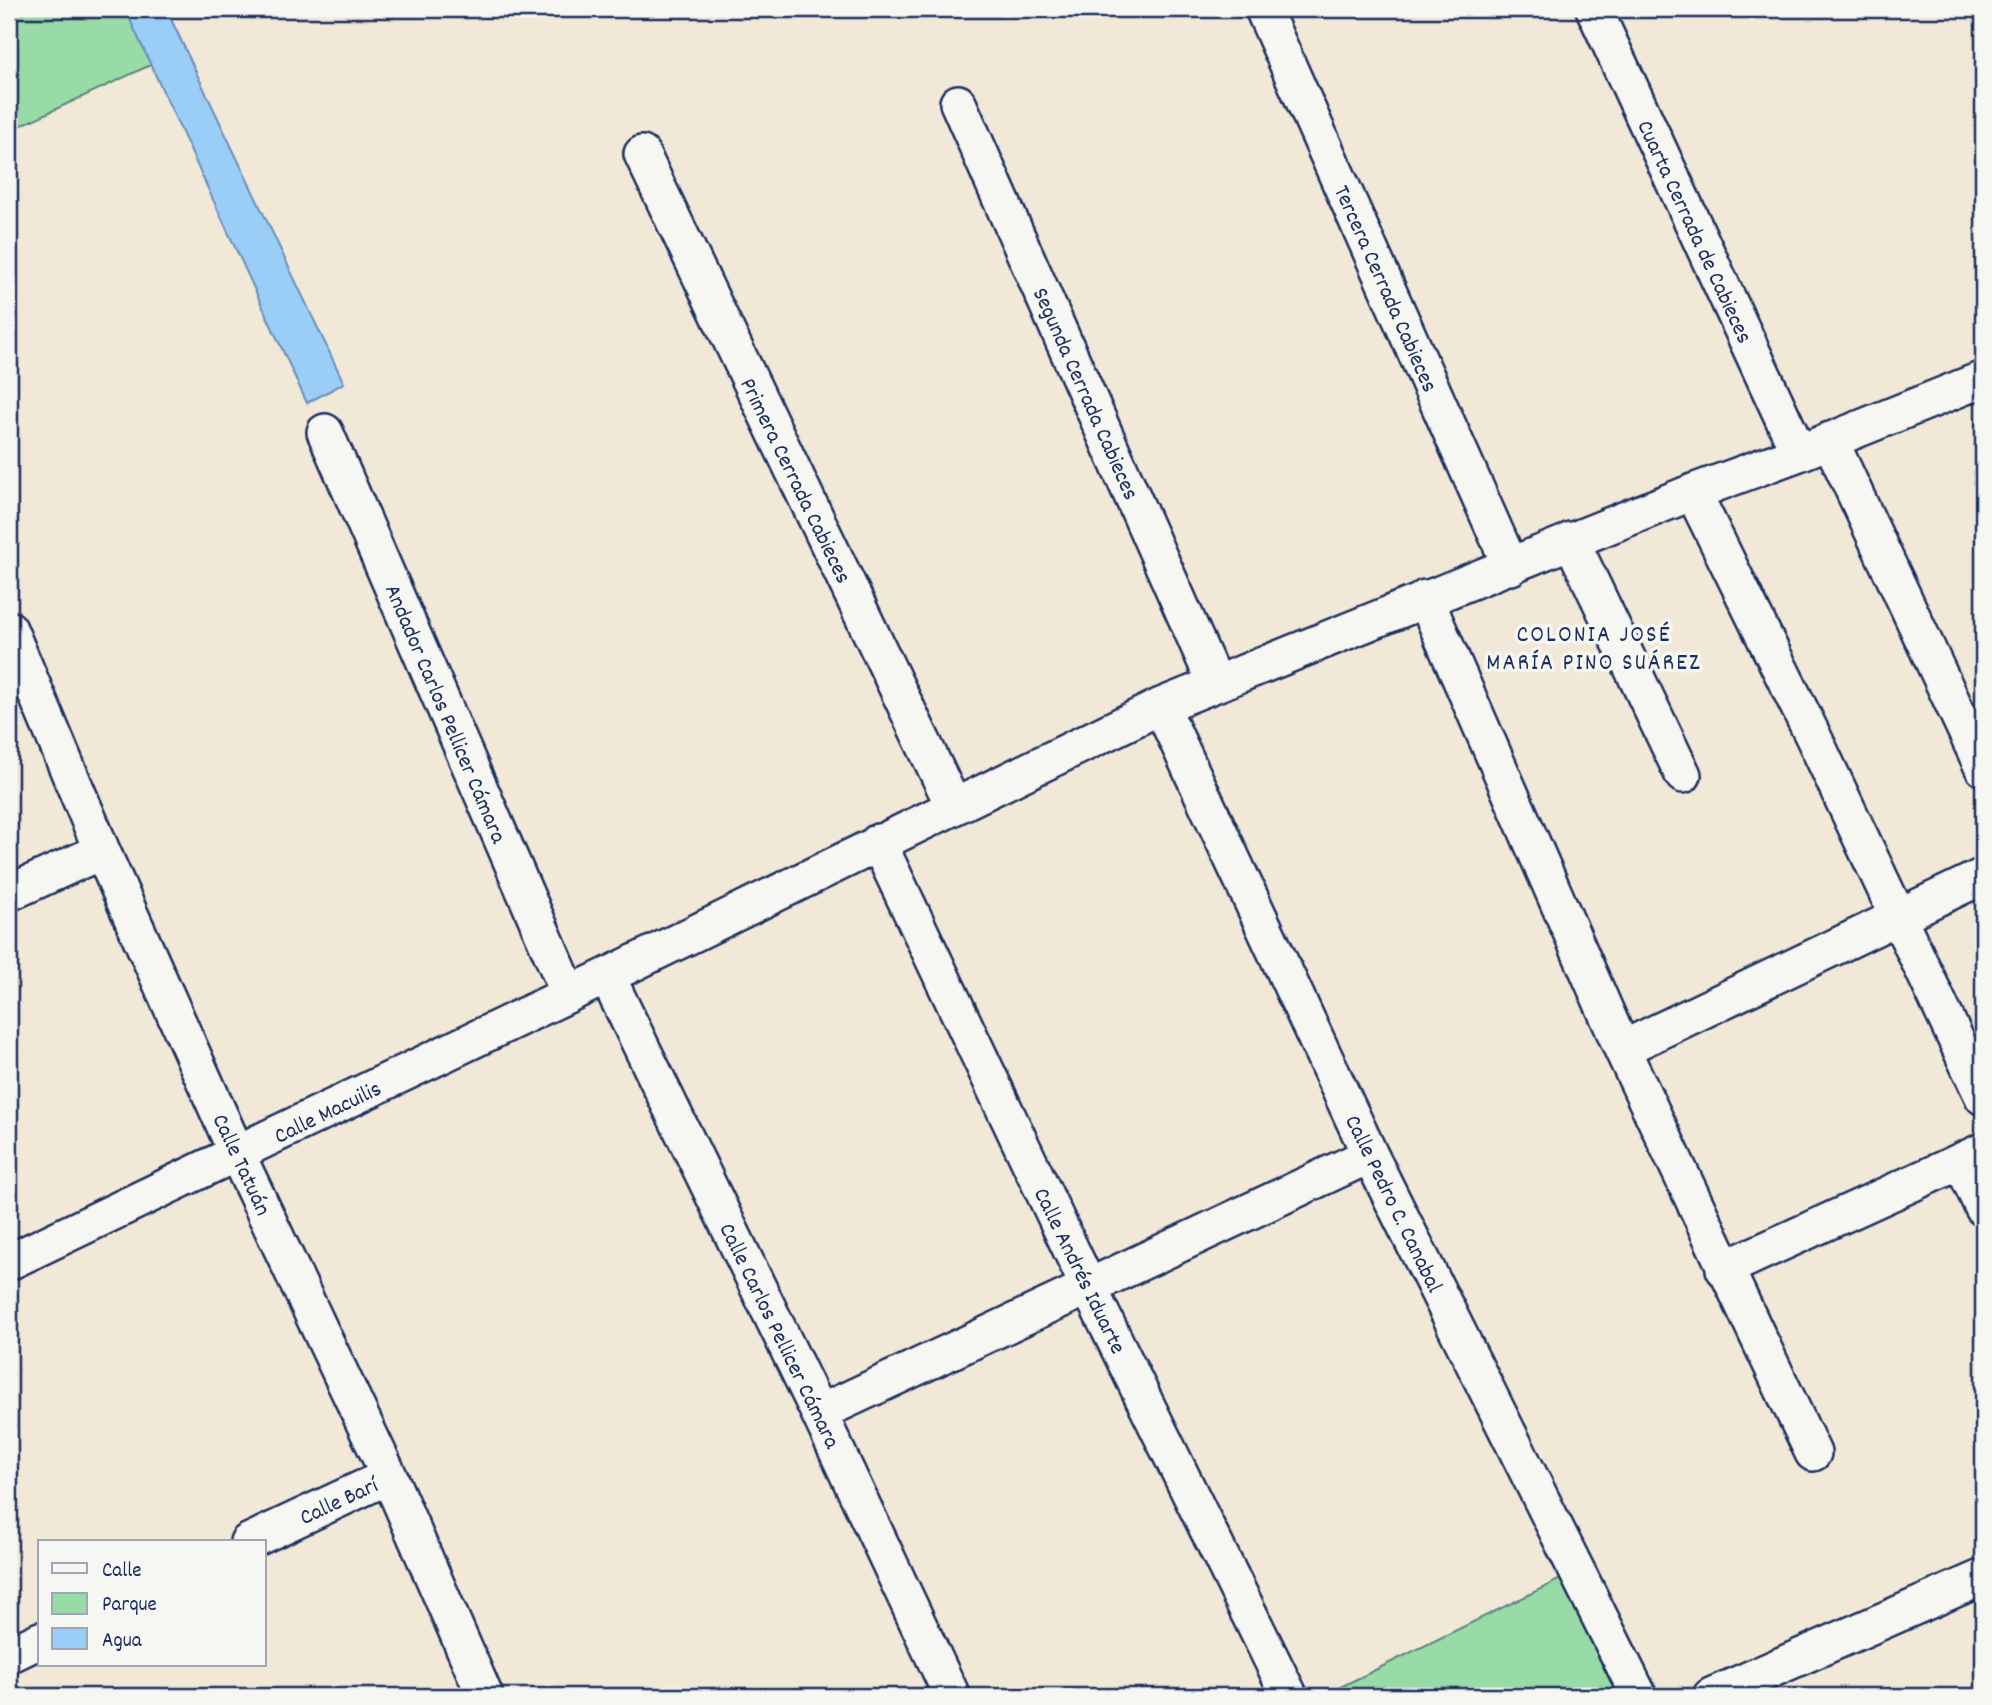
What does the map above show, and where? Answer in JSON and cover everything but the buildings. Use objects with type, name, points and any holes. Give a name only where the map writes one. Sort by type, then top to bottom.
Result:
[{"type":"street","name":"Tercera Cerrada Cabieces","points":[[1263,9],[1511,566]]},
{"type":"street","name":"Cuarta Cerrada de Cabieces","points":[[1594,9],[1814,447],[1983,768]]},
{"type":"street","name":"Segunda Cerrada Cabieces","points":[[958,103],[1215,683]]},
{"type":"street","name":"Primera Cerrada Cabieces","points":[[642,154],[953,805]]},
{"type":"street","name":"Calle Macuilis","points":[[9,1262],[607,976],[953,805],[1161,706],[1425,598],[1983,379]]},
{"type":"street","name":"Andador Carlos Pellicer Cámara","points":[[325,432],[569,994]]},
{"type":"street","points":[[1693,492],[1813,736],[1983,1097]]},
{"type":"street","points":[[1571,540],[1683,775]]},
{"type":"street","points":[[1425,598],[1622,1049],[1813,1453]]},
{"type":"street","name":"Calle Tatuán","points":[[9,629],[102,851],[237,1154],[389,1476],[485,1696]]},
{"type":"street","name":"Calle Pedro C. Canabal","points":[[1161,706],[1370,1154],[1639,1696]]},
{"type":"street","name":"Calle Andrés Iduarte","points":[[878,842],[1089,1288],[1289,1695]]},
{"type":"street","points":[[9,893],[102,851]]},
{"type":"street","points":[[1622,1049],[1983,876]]},
{"type":"street","name":"Calle Carlos Pellicer Cámara","points":[[607,976],[819,1413],[952,1696]]},
{"type":"street","points":[[819,1413],[1370,1154]]},
{"type":"street","points":[[1724,1269],[1972,1156],[1983,1208]]},
{"type":"street","name":"Calle Barí","points":[[252,1540],[389,1476]]},
{"type":"street","points":[[1711,1696],[1983,1577]]},
{"type":"street","points":[[9,1655],[38,1641]]},
{"type":"green space","points":[[9,9],[166,9],[185,49],[9,131]]},
{"type":"green space","points":[[1577,1571],[1639,1696],[1322,1696]]},
{"type":"water","points":[[125,9],[166,9],[344,383],[307,403]]},
{"type":"district","name":"COLONIA JOSÉ MARÍA PINO SUÁREZ","points":[[1594,647]]}]
